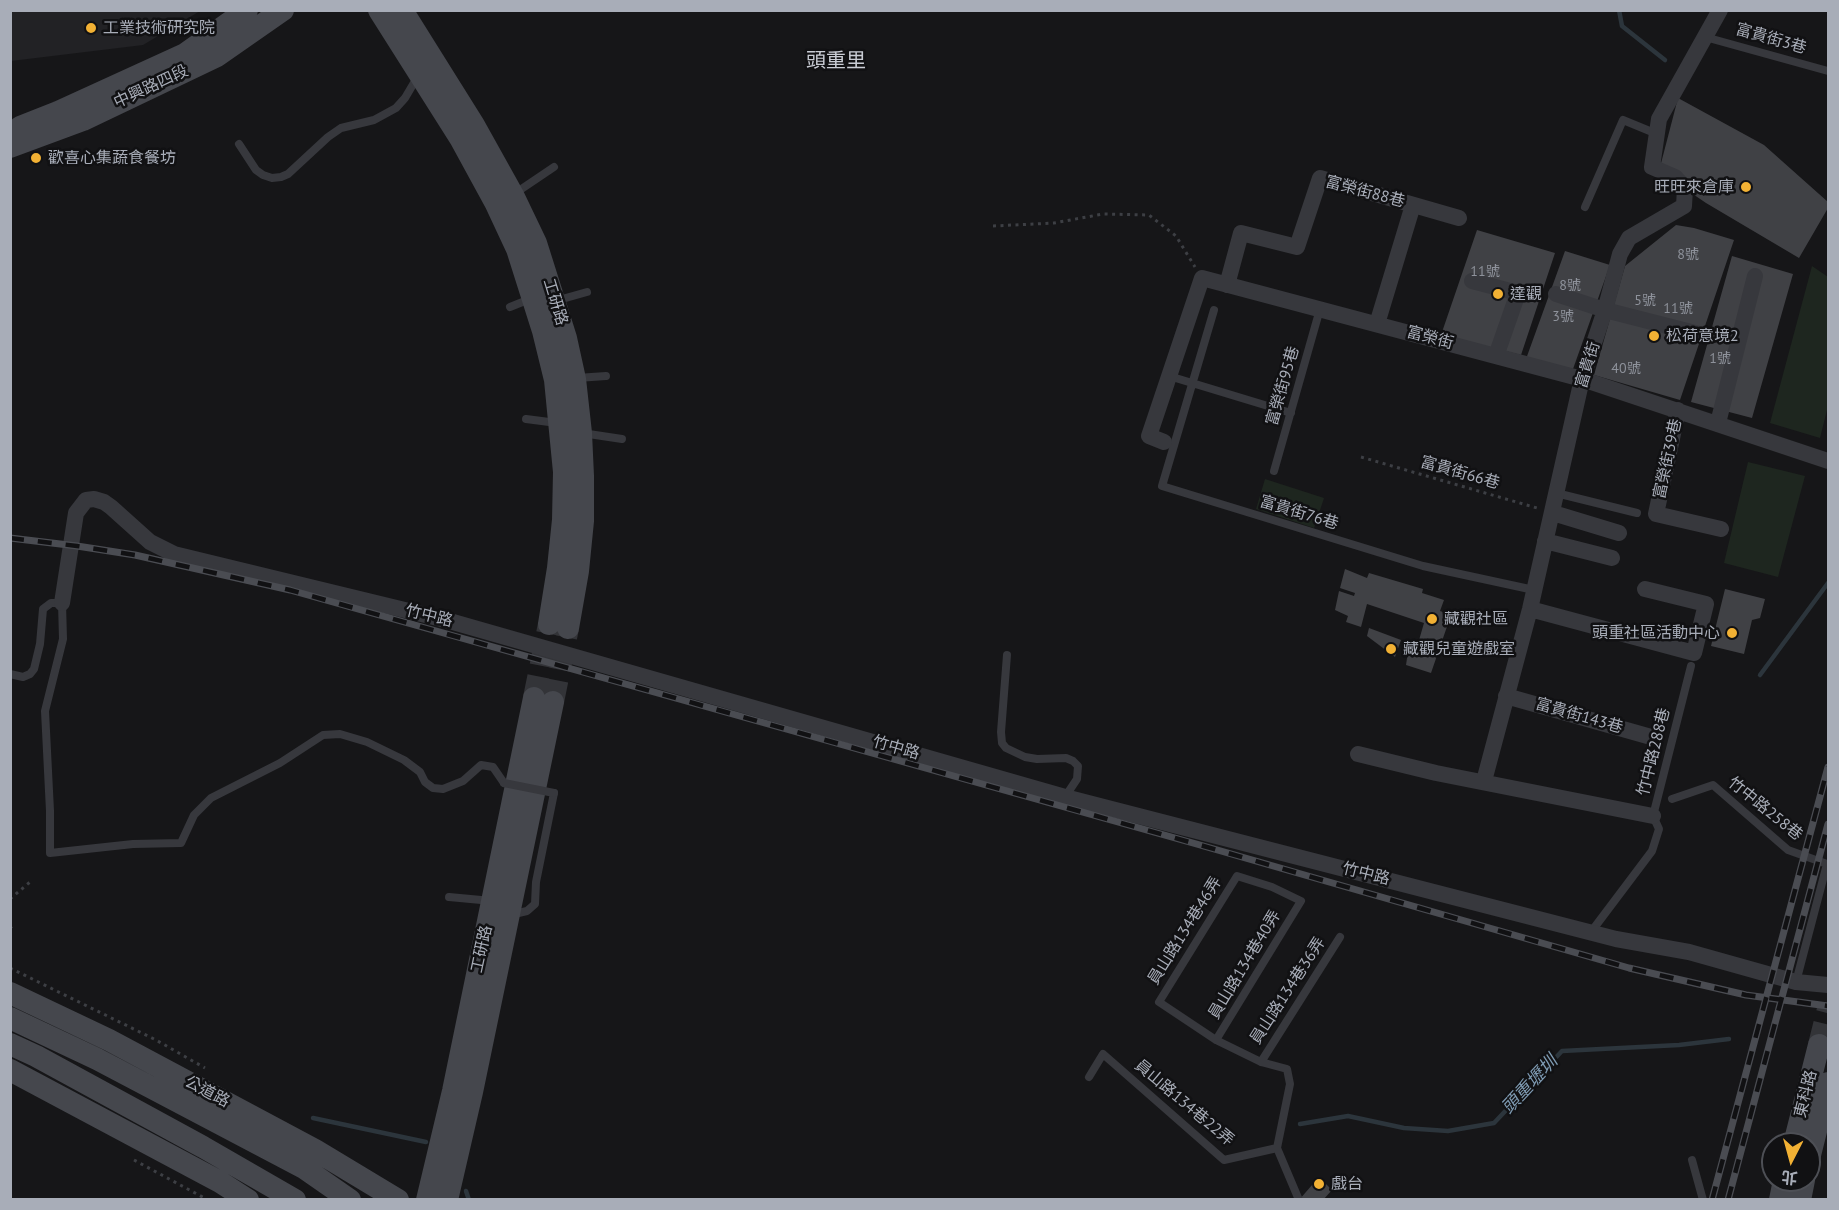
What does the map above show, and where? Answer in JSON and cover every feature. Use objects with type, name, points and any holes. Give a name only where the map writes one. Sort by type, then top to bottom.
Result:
[{"type":"street","name":"中興路四段","points":[[10,131],[58,112],[185,54],[247,10]]},
{"type":"street","name":"中興路四段","points":[[10,147],[83,120],[217,56],[283,10]]},
{"type":"street","name":"工研路","points":[[379,10],[418,75],[460,138],[496,204],[517,249],[544,299],[566,339],[575,379],[582,433],[583,521],[578,571],[559,626],[558,568],[563,520],[564,472],[555,381],[544,299],[536,243],[513,195],[474,126],[402,10]]},
{"type":"street","name":"富貴街","points":[[1484,782],[1530,609],[1582,379],[1605,310],[1620,254],[1629,238],[1684,206],[1685,188],[1676,177],[1652,167],[1659,119],[1720,10]]},
{"type":"street","name":"富榮街88巷","points":[[1227,285],[1241,233],[1298,247],[1320,178],[1459,218]]},
{"type":"street","name":"富榮街88巷","points":[[1377,324],[1413,205]]},
{"type":"street","points":[[1718,423],[1755,276]]},
{"type":"street","points":[[1168,444],[1149,436],[1202,278]]},
{"type":"street","name":"富榮街","points":[[1202,278],[1582,379],[1828,461]]},
{"type":"street","points":[[1472,281],[1518,293],[1496,356]]},
{"type":"street","points":[[1556,294],[1605,310],[1699,334]]},
{"type":"street","name":"富榮街39巷","points":[[1678,410],[1656,514],[1721,529]]},
{"type":"street","name":"竹中路","points":[[62,603],[76,513],[86,500],[94,499],[111,507],[150,542],[174,554],[446,620],[1065,797],[1591,932],[1689,952],[1796,982],[1828,985]]},
{"type":"street","points":[[1553,513],[1619,533]]},
{"type":"street","points":[[1545,541],[1612,558]]},
{"type":"street","points":[[1530,609],[1694,653],[1706,604],[1645,589]]},
{"type":"street","name":"富貴街143巷","points":[[1506,696],[1652,737]]},
{"type":"street","name":"工研路","points":[[427,1200],[500,908],[543,700]]},
{"type":"street","points":[[1358,754],[1436,773],[1653,816]]},
{"type":"street","name":"工研路","points":[[447,1200],[475,1081],[500,908]]},
{"type":"street","name":"公道路","points":[[10,993],[109,1040],[315,1150],[398,1200]]},
{"type":"street","name":"公道路","points":[[10,1018],[97,1059],[304,1168],[350,1200]]},
{"type":"street","points":[[10,1044],[203,1147],[296,1200]]},
{"type":"street","name":"東科路","points":[[1797,1132],[1819,1045]]},
{"type":"street","points":[[10,1070],[248,1200]]},
{"type":"street","name":"東科路","points":[[1816,1132],[1828,1083]]},
{"type":"street","points":[[191,1167],[203,1147]]},
{"type":"lane","name":"富貴街3巷","points":[[1706,37],[1828,71]]},
{"type":"lane","points":[[239,144],[256,170],[263,176],[281,177],[288,174],[341,128],[374,120],[396,108],[405,98],[418,75]]},
{"type":"lane","points":[[1586,207],[1623,120],[1657,134]]},
{"type":"lane","points":[[513,195],[554,166]]},
{"type":"lane","points":[[510,307],[587,292]]},
{"type":"lane","name":"富榮街95巷","points":[[1274,471],[1320,309]]},
{"type":"lane","name":"富貴街76巷","points":[[1214,310],[1193,382],[1168,444],[1162,486],[1423,566],[1534,590]]},
{"type":"lane","points":[[575,379],[606,376]]},
{"type":"lane","points":[[1169,376],[1291,413]]},
{"type":"lane","points":[[526,419],[560,424]]},
{"type":"lane","points":[[582,433],[622,439]]},
{"type":"lane","points":[[1556,494],[1637,513]]},
{"type":"lane","points":[[10,674],[23,677],[34,669],[43,609],[51,603],[62,603],[63,639],[45,711],[50,853],[133,844],[181,843],[194,815],[211,798],[280,763],[323,735],[340,734],[366,742],[420,772],[424,782],[433,789],[443,789],[463,781],[481,765],[493,767],[504,783],[554,793],[536,882],[535,904],[527,911],[500,908],[449,897]]},
{"type":"lane","points":[[1007,655],[1002,743],[1006,748],[1025,757],[1066,758],[1073,761],[1078,766],[1077,779],[1065,797]]},
{"type":"lane","name":"竹中路288巷","points":[[1591,932],[1652,851],[1659,829],[1653,816],[1691,666]]},
{"type":"lane","name":"竹中路258巷","points":[[1672,799],[1713,785],[1788,850],[1827,864],[1796,982]]},
{"type":"lane","name":"員山路134巷46弄","points":[[1216,1040],[1159,1002],[1237,876],[1272,887]]},
{"type":"lane","name":"員山路134巷40弄","points":[[1216,1040],[1301,902],[1272,887]]},
{"type":"lane","name":"員山路134巷36弄","points":[[1261,1062],[1341,937]]},
{"type":"lane","points":[[1216,1040],[1261,1062],[1287,1069],[1290,1084],[1277,1148],[1297,1198]]},
{"type":"lane","name":"員山路134巷22弄","points":[[1089,1077],[1103,1054],[1224,1160],[1277,1148]]},
{"type":"lane","points":[[1692,1160],[1703,1200]]},
{"type":"path","points":[[993,226],[1054,223],[1103,214],[1149,215],[1176,236],[1202,278]]},
{"type":"path","name":"富貴街66巷","points":[[1361,457],[1553,513]]},
{"type":"path","points":[[10,899],[30,882]]},
{"type":"path","points":[[10,926],[12,929],[10,934]]},
{"type":"shaded area","name":"工業技術研究院","points":[[10,11],[200,11],[143,45],[11,61]]},
{"type":"shaded area","points":[[1812,266],[1828,277],[1828,406],[1820,438],[1770,423]]},
{"type":"shaded area","points":[[1748,462],[1805,476],[1778,577],[1724,563]]},
{"type":"shaded area","points":[[1265,479],[1324,498],[1314,528],[1256,509]]},
{"type":"building","name":"旺旺來倉庫","points":[[1678,98],[1764,145],[1828,202],[1828,208],[1799,258],[1706,203],[1659,171]]},
{"type":"building","name":"松荷意境2","points":[[1676,225],[1734,240],[1680,400],[1594,375],[1625,266]]},
{"type":"building","name":"達觀","points":[[1477,230],[1555,253],[1521,355],[1441,335]]},
{"type":"building","points":[[1565,251],[1610,265],[1573,369],[1526,359]]},
{"type":"building","points":[[1732,256],[1793,274],[1752,418],[1691,402]]},
{"type":"building","name":"藏觀社區","points":[[1345,569],[1367,578],[1369,573],[1423,589],[1422,593],[1444,600],[1440,611],[1451,615],[1431,673],[1406,665],[1409,645],[1417,647],[1424,623],[1367,604],[1361,627],[1346,622],[1348,616],[1335,610],[1339,591],[1354,596],[1355,593],[1340,588]]},
{"type":"building","name":"頭重社區活動中心","points":[[1725,589],[1765,599],[1760,618],[1752,620],[1744,654],[1711,646]]},
{"type":"building","name":"藏觀兒童遊戲室","points":[[1369,628],[1401,640],[1395,657],[1367,636]]},
{"type":"building","name":"戲台","points":[[1319,1177],[1332,1190],[1323,1200],[1299,1200]]},
{"type":"waterway","name":"頭重壢圳","points":[[1619,10],[1622,26],[1665,60]]},
{"type":"waterway","name":"頭重壢圳","points":[[1760,675],[1828,583]]},
{"type":"waterway","name":"頭重壢圳","points":[[1300,1124],[1348,1116],[1404,1128],[1448,1131],[1494,1123],[1562,1051],[1679,1045],[1729,1039]]},
{"type":"waterway","points":[[313,1118],[426,1142]]},
{"type":"waterway","points":[[466,1191],[469,1200]]},
{"type":"tunnel","points":[[534,698],[549,624]]},
{"type":"tunnel","points":[[553,702],[568,628]]},
{"type":"tunnel","points":[[1819,1045],[1828,1009]]},
{"type":"railway","points":[[10,538],[135,555],[290,590],[1200,845],[1629,968],[1746,995],[1828,1006]]},
{"type":"railway","points":[[1712,1200],[1828,767]]},
{"type":"railway","points":[[1728,1200],[1828,824]]},
{"type":"place","name":"工業技術研究院","points":[[91,28]]},
{"type":"place","name":"歡喜心集蔬食餐坊","points":[[36,158]]},
{"type":"place","name":"旺旺來倉庫","points":[[1746,187]]},
{"type":"place","name":"達觀","points":[[1498,294]]},
{"type":"place","name":"松荷意境2","points":[[1654,336]]},
{"type":"place","name":"藏觀社區","points":[[1432,619]]},
{"type":"place","name":"頭重社區活動中心","points":[[1732,633]]},
{"type":"place","name":"藏觀兒童遊戲室","points":[[1391,649]]},
{"type":"place","name":"戲台","points":[[1319,1184]]},
{"type":"district","name":"頭重里","points":[[836,61]]}]
